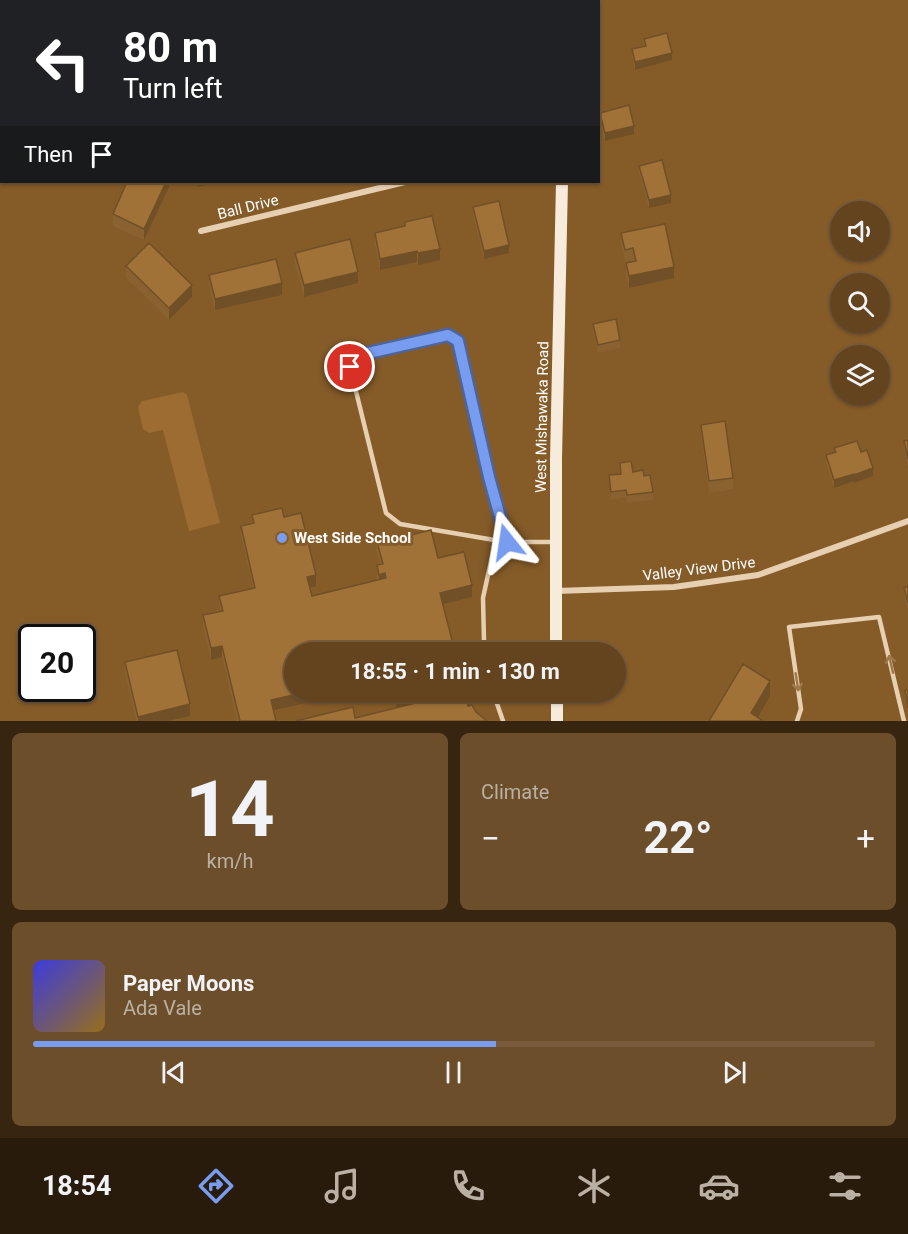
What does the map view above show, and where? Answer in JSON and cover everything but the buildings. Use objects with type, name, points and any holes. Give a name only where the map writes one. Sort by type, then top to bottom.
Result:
[{"type":"main road","name":"West Mishawaka Road","points":[[556,642],[556,447],[562,183]]},
{"type":"main road","points":[[557,702],[557,721]]},
{"type":"street","name":"Ball Drive","points":[[201,231],[401,183]]},
{"type":"street","name":"Valley View Drive","points":[[556,591],[674,587],[758,575],[908,521]]},
{"type":"lane","points":[[507,542],[489,477],[458,341],[448,335],[355,356],[350,367],[386,513],[400,524],[507,542],[556,542]]},
{"type":"lane","points":[[484,642],[483,598],[494,552],[507,542]]},
{"type":"lane","points":[[797,721],[801,709],[789,627],[879,617],[904,721]]},
{"type":"lane","points":[[496,702],[503,721]]},
{"type":"shaded area","points":[[183,392],[187,395],[220,523],[189,531],[163,430],[149,433],[143,429],[138,407],[142,401]]},
{"type":"place","name":"West Side School","points":[[282,538]]},
{"type":"route","points":[[350,367],[355,356],[448,335],[458,341],[489,477],[507,542]]}]
